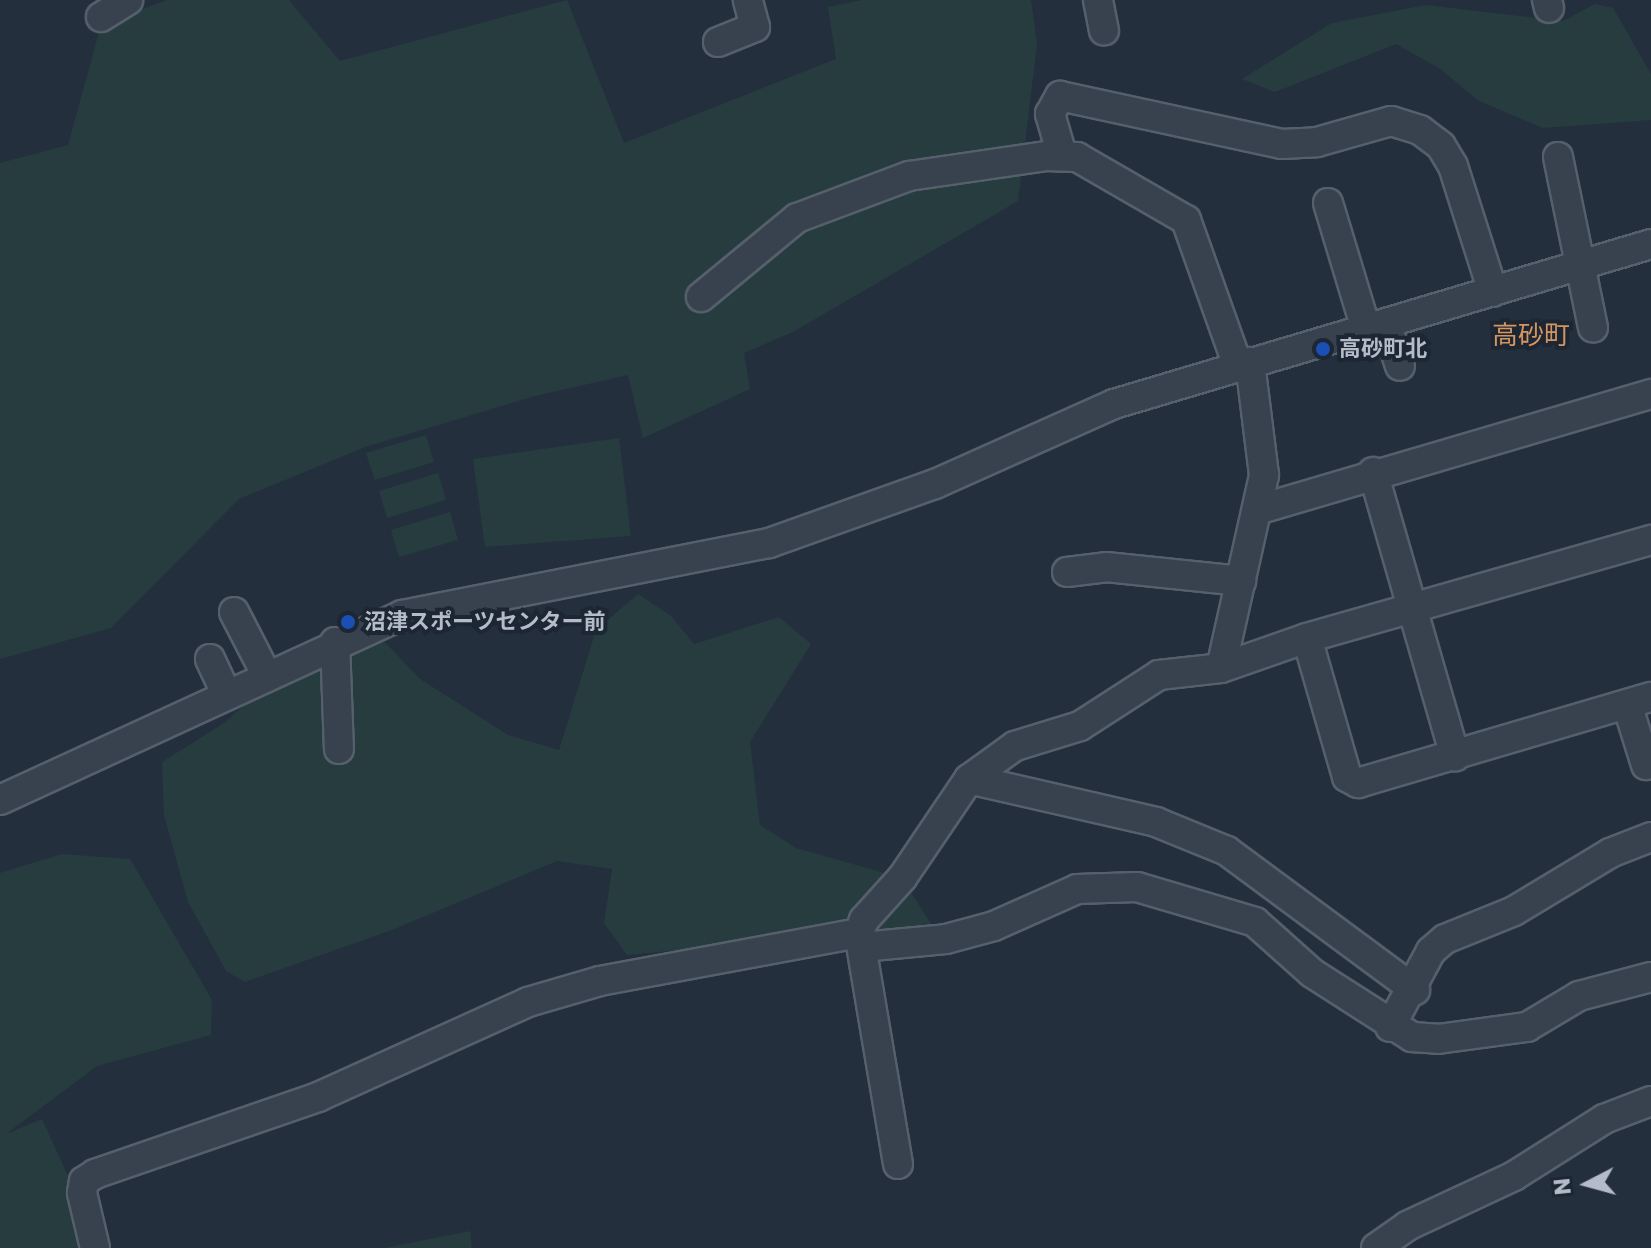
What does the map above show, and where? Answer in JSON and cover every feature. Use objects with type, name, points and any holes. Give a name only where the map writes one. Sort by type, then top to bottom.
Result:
[{"type":"street","points":[[101,17],[128,0]]},
{"type":"street","points":[[718,42],[755,27],[748,0]]},
{"type":"street","points":[[1098,0],[1104,30]]},
{"type":"street","points":[[1062,155],[1050,114],[1060,96],[1282,144],[1317,142],[1391,121],[1420,130],[1441,146],[1453,166],[1493,292]]},
{"type":"street","points":[[701,297],[797,218],[909,176],[1062,155],[1077,157],[1186,220],[1244,364],[1264,448],[1260,509],[1223,642],[1221,668]]},
{"type":"street","points":[[1558,157],[1583,264],[1593,327]]},
{"type":"street","points":[[1328,203],[1376,326],[1400,366]]},
{"type":"street","points":[[0,800],[335,642],[402,615],[676,566],[769,543],[887,503],[1114,404],[1651,244]]},
{"type":"street","points":[[1260,509],[1373,472],[1651,394]]},
{"type":"street","points":[[1373,472],[1410,610],[1455,756]]},
{"type":"street","points":[[898,1164],[861,940],[864,920],[902,878],[969,779],[1015,746],[1080,726],[1159,675],[1221,668],[1307,638],[1651,540]]},
{"type":"street","points":[[1067,572],[1106,567],[1241,581]]},
{"type":"street","points":[[234,612],[266,674]]},
{"type":"street","points":[[1307,638],[1347,777],[1358,783],[1639,701],[1646,765]]},
{"type":"street","points":[[335,642],[339,749]]},
{"type":"street","points":[[210,659],[226,693]]},
{"type":"street","points":[[969,779],[1156,822],[1227,851],[1415,990]]},
{"type":"street","points":[[1390,1027],[1415,990],[1431,951],[1445,939],[1514,911],[1610,853],[1651,837]]},
{"type":"street","points":[[95,1248],[82,1193],[84,1181],[95,1174],[318,1097],[528,1002],[600,981],[861,940],[946,939],[994,926],[1077,889],[1137,887],[1255,922],[1312,973],[1390,1027],[1412,1037],[1438,1039],[1527,1027],[1579,996],[1651,977]]},
{"type":"street","points":[[1376,1248],[1407,1226],[1514,1176],[1604,1119],[1651,1101]]},
{"type":"green space","points":[[167,0],[289,0],[340,61],[567,0],[624,143],[836,59],[828,7],[862,0],[1031,0],[1037,44],[1018,201],[793,332],[744,353],[750,389],[643,438],[628,375],[535,396],[365,447],[239,499],[111,628],[0,659],[0,163],[68,145],[101,25]]},
{"type":"green space","points":[[1595,4],[1613,8],[1651,74],[1651,120],[1543,128],[1479,101],[1439,68],[1396,44],[1275,92],[1242,79],[1332,23],[1426,5],[1563,21]]},
{"type":"green space","points":[[426,435],[434,462],[375,480],[366,453]]},
{"type":"green space","points":[[619,438],[631,536],[485,547],[473,459]]},
{"type":"green space","points":[[438,473],[446,500],[387,518],[379,491]]},
{"type":"green space","points":[[450,512],[458,540],[399,557],[391,530]]},
{"type":"green space","points":[[638,594],[671,616],[694,644],[779,617],[811,644],[750,742],[760,825],[796,848],[902,878],[938,935],[870,932],[627,955],[604,923],[612,869],[557,861],[392,930],[245,982],[226,971],[188,902],[164,815],[162,762],[224,723],[297,659],[377,634],[420,679],[508,735],[559,750],[596,630]]},
{"type":"green space","points":[[62,854],[130,859],[212,1000],[211,1035],[97,1066],[6,1134],[42,1119],[88,1220],[88,1248],[0,1248],[0,873]]},
{"type":"green space","points":[[470,1231],[472,1248],[384,1248]]},
{"type":"place","name":"高砂町北","points":[[1323,349]]},
{"type":"place","name":"沼津スポーツセンター前","points":[[348,622]]},
{"type":"district","name":"高砂町","points":[[1531,336]]}]
